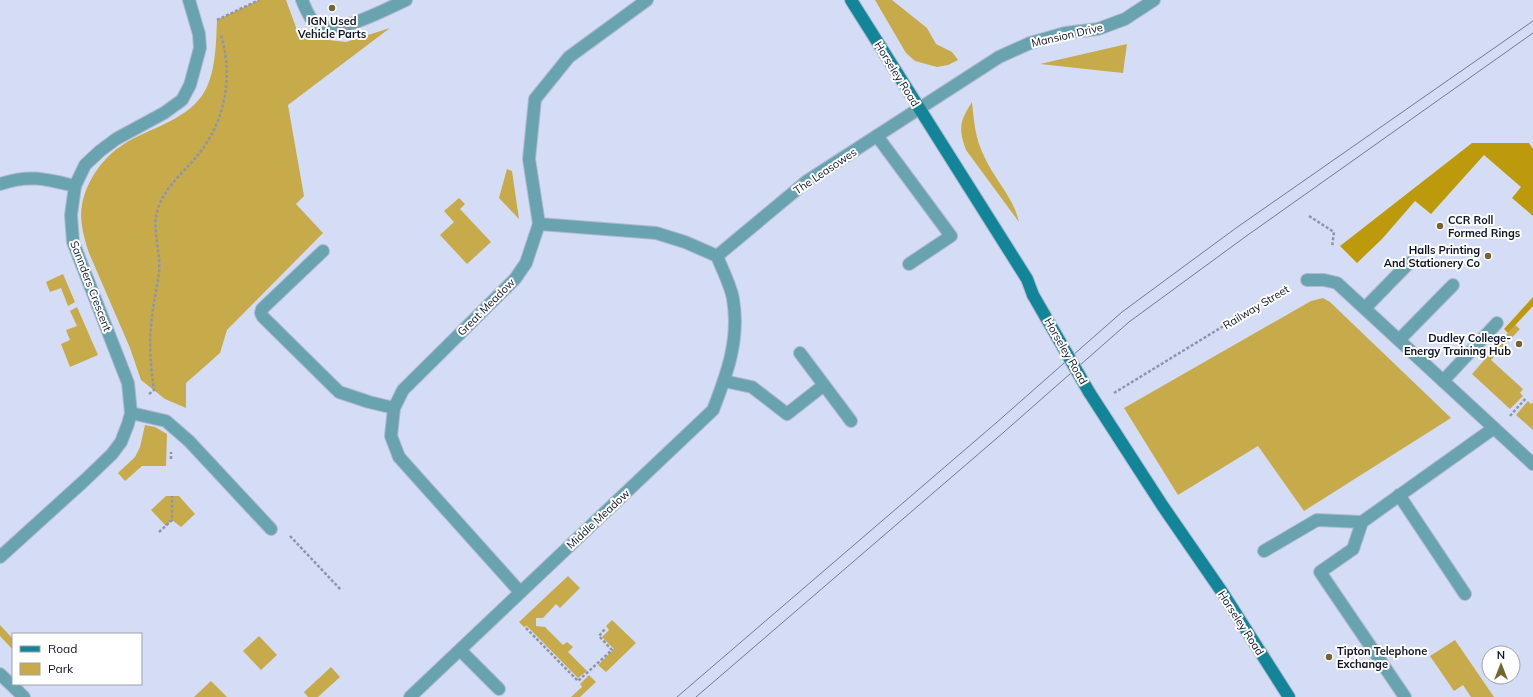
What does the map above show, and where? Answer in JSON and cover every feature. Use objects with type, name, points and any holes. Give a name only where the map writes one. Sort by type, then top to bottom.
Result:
[{"type":"street","name":"Sannders Crescent","points":[[0,556],[112,454],[121,442],[131,413],[128,383],[73,242],[72,215],[75,186],[85,165],[100,151],[116,139],[164,113],[182,100],[190,85],[200,48],[199,34],[189,0]]},
{"type":"street","points":[[302,0],[307,12],[315,24],[328,28],[349,25],[406,0]]},
{"type":"street","name":"Great Meadow","points":[[520,592],[399,457],[391,436],[394,408],[403,390],[515,279],[526,263],[538,224],[529,159],[535,99],[569,57],[647,0]]},
{"type":"street","name":"Horseley Road","points":[[851,0],[1027,279],[1034,295],[1089,392],[1162,505],[1222,592],[1289,697]]},
{"type":"street","name":"Mansion Drive","points":[[919,109],[999,57],[1030,43],[1065,33],[1098,29],[1125,19],[1154,0]]},
{"type":"street","name":"The Leasowes","points":[[717,256],[807,181],[919,109]]},
{"type":"street","points":[[877,136],[951,236],[909,264]]},
{"type":"street","points":[[0,184],[16,178],[42,178],[75,186]]},
{"type":"street","points":[[538,224],[656,233],[685,242],[717,256]]},
{"type":"street","points":[[323,251],[262,309],[261,313],[263,317],[339,392],[369,402],[394,408]]},
{"type":"street","name":"Middle Meadow","points":[[410,697],[713,410],[729,368],[735,332],[733,298],[717,256]]},
{"type":"street","points":[[1365,308],[1409,263]]},
{"type":"street","points":[[1307,280],[1324,280],[1337,283],[1533,464]]},
{"type":"street","points":[[1399,340],[1453,284]]},
{"type":"street","points":[[1443,381],[1497,323]]},
{"type":"street","points":[[800,353],[851,421]]},
{"type":"street","points":[[724,381],[752,387],[787,414],[824,385]]},
{"type":"street","points":[[131,413],[166,421],[189,440],[271,529]]},
{"type":"street","points":[[1405,697],[1320,572],[1353,549],[1362,522],[1494,428]]},
{"type":"street","points":[[1399,495],[1465,594]]},
{"type":"street","points":[[1264,551],[1317,520],[1362,522]]},
{"type":"street","points":[[461,650],[499,689]]},
{"type":"street","points":[[0,674],[24,697]]},
{"type":"path","points":[[219,27],[216,20],[259,0]]},
{"type":"path","points":[[131,413],[154,390],[150,354],[151,325],[159,273],[159,257],[155,222],[157,210],[172,185],[202,150],[215,128],[224,105],[227,82],[225,48],[221,34]]},
{"type":"path","points":[[1309,216],[1334,232],[1332,247]]},
{"type":"path","name":"Railway Street","points":[[1097,404],[1288,287],[1307,280]]},
{"type":"path","points":[[158,532],[172,520],[172,496]]},
{"type":"path","points":[[271,529],[282,528],[341,590]]},
{"type":"path","points":[[526,628],[578,681],[612,650],[599,636],[606,630]]},
{"type":"green space","points":[[259,0],[286,0],[297,30],[319,39],[346,42],[390,28],[288,105],[304,196],[296,204],[323,233],[227,330],[220,353],[186,383],[186,408],[165,399],[141,380],[130,348],[89,253],[82,223],[82,205],[87,187],[92,178],[110,155],[134,138],[176,118],[194,105],[201,97],[210,80],[214,60],[217,20]]},
{"type":"green space","points":[[875,0],[892,0],[927,28],[936,44],[952,52],[958,60],[948,65],[937,67],[915,61],[906,53]]},
{"type":"green space","points":[[1127,44],[1123,73],[1040,64]]},
{"type":"green space","points":[[972,102],[975,129],[981,149],[988,164],[1013,205],[1019,222],[966,150],[961,130],[965,114]]},
{"type":"green space","points":[[507,169],[512,171],[519,219],[499,198]]},
{"type":"green space","points":[[459,198],[465,204],[460,209],[491,242],[467,264],[440,235],[454,222],[444,211]]},
{"type":"green space","points":[[63,274],[75,302],[68,306],[61,288],[50,292],[46,282]]},
{"type":"green space","points":[[1323,298],[1330,302],[1451,418],[1304,511],[1258,446],[1178,495],[1124,408],[1311,301]]},
{"type":"green space","points":[[77,307],[98,355],[70,367],[61,344],[70,340],[66,330],[77,326],[70,311]]},
{"type":"green space","points":[[1515,325],[1520,329],[1491,360],[1523,389],[1520,393],[1523,396],[1510,409],[1472,374]]},
{"type":"green space","points":[[1528,401],[1531,404],[1533,402],[1533,430],[1516,415]]},
{"type":"green space","points":[[145,425],[155,427],[167,434],[166,466],[142,466],[125,481],[118,473],[135,457],[140,447]]},
{"type":"green space","points":[[166,496],[179,496],[195,514],[181,527],[172,520],[166,526],[151,510]]},
{"type":"green space","points":[[568,576],[580,588],[560,608],[556,604],[543,618],[536,618],[536,626],[545,627],[563,645],[567,642],[573,647],[568,652],[587,671],[578,678],[527,626],[524,627],[519,622]]},
{"type":"green space","points":[[612,620],[636,643],[606,672],[598,665],[614,649],[602,637],[609,630],[606,626]]},
{"type":"green space","points":[[0,625],[12,638],[12,649],[0,636]]},
{"type":"green space","points":[[259,636],[277,655],[261,670],[243,651]]},
{"type":"green space","points":[[1455,640],[1481,678],[1481,685],[1486,685],[1494,697],[1471,697],[1463,685],[1454,691],[1430,656]]},
{"type":"green space","points":[[331,667],[340,677],[318,697],[308,697],[304,692]]},
{"type":"green space","points":[[589,675],[596,682],[580,697],[571,697],[582,687],[580,684]]},
{"type":"green space","points":[[211,681],[227,697],[194,697]]},
{"type":"shaded area","points":[[1472,143],[1529,143],[1533,149],[1533,216],[1512,198],[1521,187],[1484,155],[1431,214],[1415,201],[1382,239],[1357,263],[1340,246]]},
{"type":"shaded area","points":[[1533,297],[1533,306],[1508,333],[1504,329]]},
{"type":"tram line","points":[[677,697],[996,423],[1122,312],[1236,228],[1533,21]]},
{"type":"tram line","points":[[696,697],[1004,432],[1129,322],[1245,237],[1533,33]]},
{"type":"place","name":"IGN Used Vehicle Parts","points":[[332,8]]},
{"type":"place","name":"CCR Roll Formed Rings","points":[[1440,226]]},
{"type":"place","name":"Halls Printing And Stationery Co","points":[[1488,256]]},
{"type":"place","name":"Dudley College- Energy Training Hub","points":[[1519,344]]},
{"type":"place","name":"Tipton Telephone Exchange","points":[[1329,657]]}]
